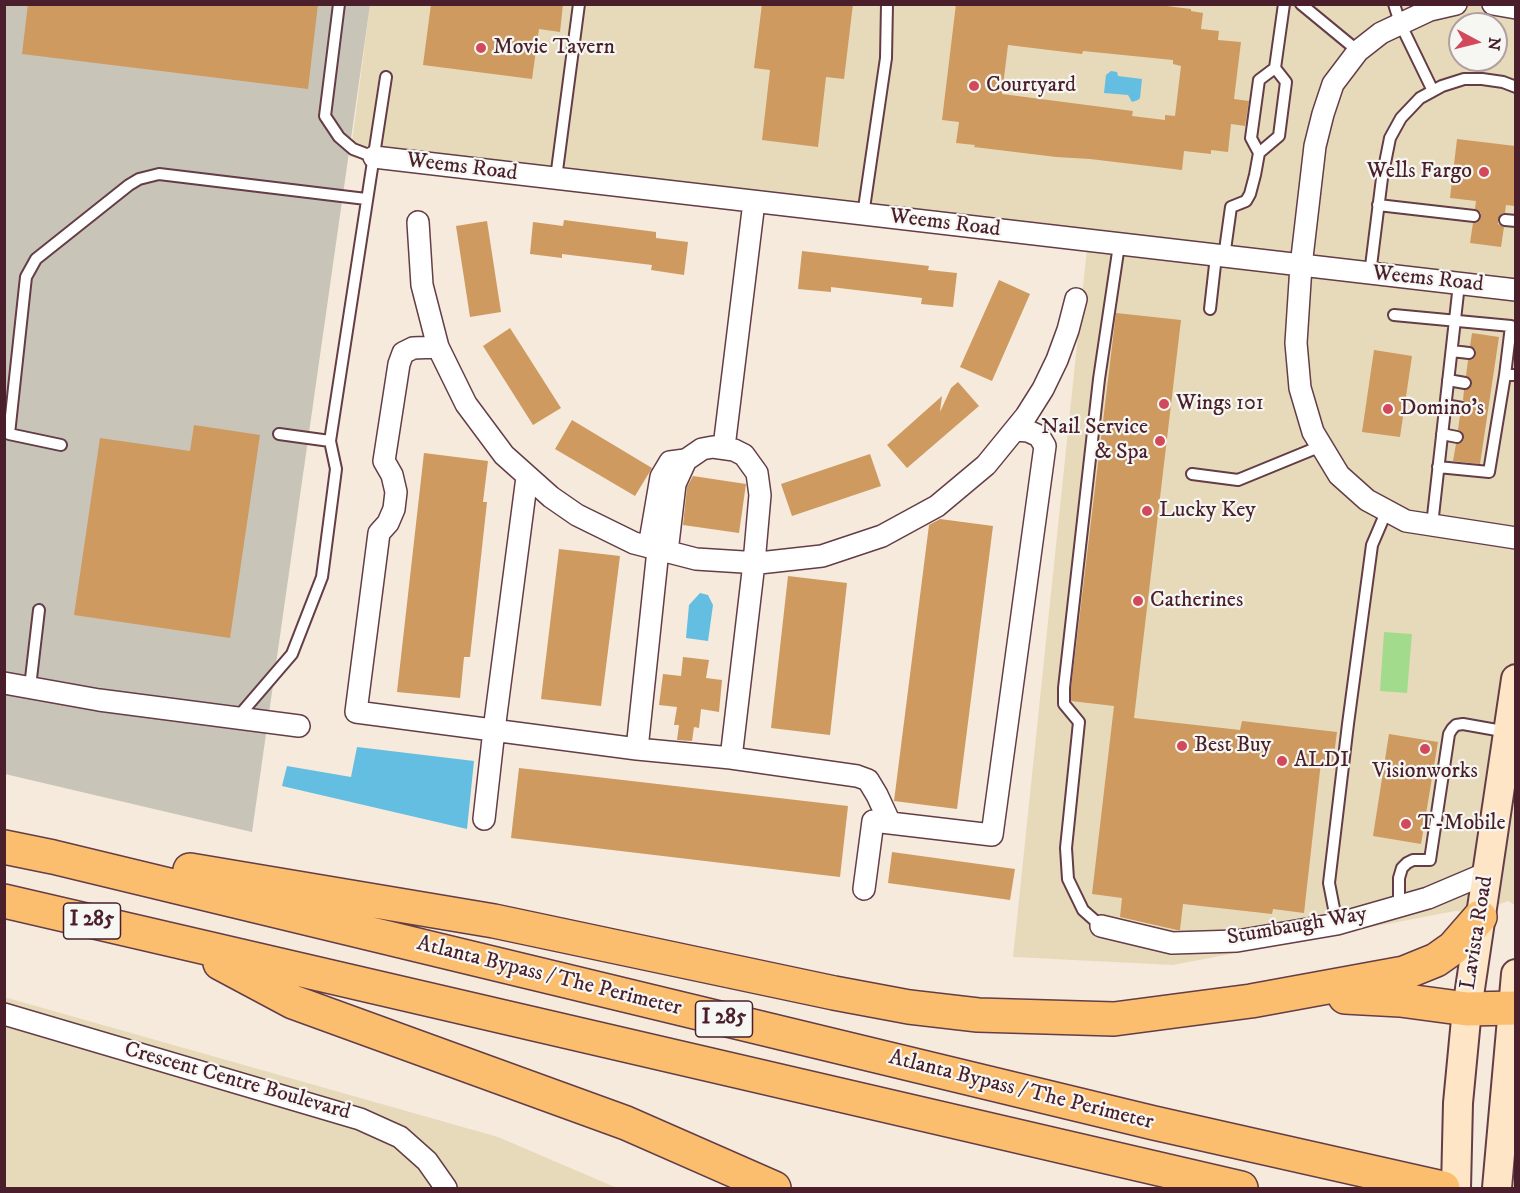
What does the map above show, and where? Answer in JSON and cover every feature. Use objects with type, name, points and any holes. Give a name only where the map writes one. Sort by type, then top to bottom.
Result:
[{"type":"highway","name":"Atlanta Bypass / The Perimeter","points":[[4,847],[1143,1120],[1443,1188]]},
{"type":"highway","points":[[53,857],[203,872],[494,921],[909,1007],[978,1015],[1114,1019],[1251,1001],[1404,973],[1421,968],[1453,948],[1480,918]]},
{"type":"highway","name":"Atlanta Bypass / The Perimeter","points":[[4,901],[1241,1188]]},
{"type":"highway","points":[[179,941],[293,1002],[626,1123],[774,1188]]},
{"type":"highway","points":[[1251,1001],[1348,997],[1400,1000],[1467,1009],[1513,1008]]},
{"type":"main road","name":"Lavista Road","points":[[1456,1188],[1458,1103],[1467,1009],[1515,680]]},
{"type":"main road","name":"Lavista Road","points":[[1497,1188],[1515,974]]},
{"type":"street","points":[[1456,4],[1430,10],[1394,10],[1381,33],[1358,51],[1333,84],[1315,146],[1301,266],[1296,344],[1300,388],[1313,432],[1321,446],[1339,475],[1367,500],[1406,521],[1515,538]]},
{"type":"street","points":[[1493,4],[1515,8]]},
{"type":"street","name":"Weems Road","points":[[374,157],[1515,290]]},
{"type":"street","points":[[724,447],[754,202]]},
{"type":"street","points":[[418,222],[422,285],[438,347],[451,376],[478,421],[504,455],[527,477],[577,515],[605,530],[658,550],[696,559],[754,563],[822,556],[882,536],[938,506],[986,465],[1016,430],[1043,389],[1057,360],[1076,299]]},
{"type":"street","points":[[438,347],[413,348],[403,353],[399,364],[384,461],[392,475],[396,492],[394,509],[388,522],[379,533],[356,712],[637,749],[731,758],[868,780],[890,823]]},
{"type":"street","points":[[864,889],[873,821],[992,835],[1045,446],[1039,436],[1028,431],[1016,430]]},
{"type":"street","points":[[637,749],[658,550],[661,477],[670,462],[686,460],[702,449],[724,447],[744,455],[757,473],[760,495],[731,758]]},
{"type":"street","points":[[484,819],[527,477]]},
{"type":"street","points":[[4,682],[99,700],[299,726]]},
{"type":"street","name":"Stumbaugh Way","points":[[1101,926],[1172,943],[1237,941],[1336,924],[1428,898],[1487,873]]},
{"type":"street","name":"Crescent Centre Boulevard","points":[[4,1014],[360,1119],[400,1137],[427,1161],[446,1188]]},
{"type":"lane","points":[[339,4],[325,116],[339,138],[353,149],[374,157]]},
{"type":"lane","points":[[556,178],[579,4]]},
{"type":"lane","points":[[863,215],[886,58],[887,4]]},
{"type":"lane","points":[[1210,309],[1231,207],[1246,201],[1250,194],[1258,153],[1251,138],[1259,80],[1275,68],[1284,4]]},
{"type":"lane","points":[[1301,4],[1358,51]]},
{"type":"lane","points":[[1394,10],[1433,91]]},
{"type":"lane","points":[[1258,153],[1279,136],[1286,82],[1275,68]]},
{"type":"lane","points":[[237,718],[292,654],[322,577],[336,469],[330,441],[386,77]]},
{"type":"lane","points":[[1370,274],[1378,205],[1390,138],[1401,118],[1420,98],[1442,86],[1464,79],[1503,82],[1515,87]]},
{"type":"lane","points":[[61,445],[9,434],[26,277],[36,259],[129,185],[139,179],[159,174],[366,199]]},
{"type":"lane","points":[[1378,205],[1474,216]]},
{"type":"lane","points":[[1101,926],[1083,910],[1068,879],[1066,848],[1079,722],[1064,704],[1064,688],[1099,379],[1119,245]]},
{"type":"lane","points":[[1432,525],[1459,284]]},
{"type":"lane","points":[[1394,315],[1511,326],[1501,357],[1510,375],[1497,387],[1489,441],[1489,472],[1438,467]]},
{"type":"lane","points":[[1452,351],[1469,353]]},
{"type":"lane","points":[[1448,380],[1465,383]]},
{"type":"lane","points":[[1445,405],[1461,408]]},
{"type":"lane","points":[[279,434],[330,441]]},
{"type":"lane","points":[[1442,434],[1457,437]]},
{"type":"lane","points":[[1192,474],[1238,480],[1321,446]]},
{"type":"lane","points":[[1336,924],[1329,883],[1348,724],[1372,545],[1387,510]]},
{"type":"lane","points":[[30,687],[39,610]]},
{"type":"lane","points":[[1399,906],[1399,878],[1402,868],[1413,860],[1430,860],[1449,734],[1452,729],[1456,725],[1463,724],[1508,732]]},
{"type":"shaded area","points":[[5,5],[370,5],[252,832],[5,774]]},
{"type":"shaded area","points":[[370,5],[1515,5],[1515,905],[1508,901],[1480,912],[1455,911],[1173,965],[1013,957],[1088,239],[350,157]]},
{"type":"shaded area","points":[[4,997],[498,1137],[617,1188],[5,1188]]},
{"type":"green space","points":[[1384,632],[1412,634],[1407,693],[1380,691]]},
{"type":"water","points":[[1111,71],[1117,72],[1118,76],[1142,79],[1138,100],[1132,102],[1128,95],[1104,93],[1106,75]]},
{"type":"water","points":[[700,593],[708,595],[713,605],[708,641],[686,638],[689,605]]},
{"type":"water","points":[[357,747],[474,761],[467,829],[282,786],[287,766],[351,777]]},
{"type":"building","points":[[28,4],[318,4],[308,89],[22,54]]},
{"type":"building","name":"Movie Tavern","points":[[431,4],[563,4],[560,32],[539,29],[532,79],[423,65]]},
{"type":"building","points":[[762,4],[853,4],[844,79],[826,77],[818,147],[762,140],[770,70],[754,68]]},
{"type":"building","name":"Courtyard","points":[[956,4],[981,6],[981,4],[1150,4],[1191,9],[1191,11],[1203,13],[1201,29],[1219,31],[1218,40],[1241,42],[1234,99],[1249,101],[1245,126],[1231,124],[1228,152],[1211,150],[1211,154],[1184,151],[1182,170],[974,147],[975,145],[956,143],[959,122],[942,120]],"holes":[[[1008,45],[1082,54],[1083,51],[1173,60],[1173,64],[1181,66],[1175,116],[1165,115],[1165,120],[1132,116],[1133,111],[1002,94]]]},
{"type":"building","name":"Wells Fargo","points":[[1457,139],[1515,146],[1515,206],[1506,205],[1505,213],[1501,214],[1498,219],[1498,224],[1504,227],[1501,247],[1470,243],[1473,223],[1477,223],[1481,217],[1481,213],[1475,209],[1476,201],[1450,198]]},
{"type":"building","points":[[564,220],[656,232],[656,238],[688,242],[684,275],[651,270],[652,265],[562,254],[562,258],[530,254],[533,222],[563,226]]},
{"type":"building","points":[[487,221],[501,312],[470,317],[456,226]]},
{"type":"building","points":[[802,251],[929,266],[928,270],[957,273],[953,307],[921,304],[922,298],[831,287],[831,292],[798,289]]},
{"type":"building","points":[[999,280],[1030,294],[992,381],[960,367]]},
{"type":"building","points":[[1116,313],[1181,320],[1134,718],[1240,730],[1242,721],[1337,732],[1333,763],[1321,762],[1304,913],[1273,909],[1272,914],[1183,904],[1180,930],[1177,930],[1120,917],[1122,898],[1092,894],[1114,706],[1071,701],[1071,688]]},
{"type":"building","points":[[510,328],[561,408],[533,425],[483,346]]},
{"type":"building","points":[[1472,333],[1499,337],[1480,464],[1453,461],[1456,444],[1462,442],[1464,438],[1462,432],[1458,430],[1460,415],[1467,413],[1469,409],[1463,400],[1464,390],[1470,388],[1472,384],[1470,378],[1466,376],[1468,360],[1472,360],[1476,354],[1476,350],[1470,346]]},
{"type":"building","points":[[1374,350],[1412,356],[1400,437],[1362,432]]},
{"type":"building","points":[[958,382],[979,406],[907,468],[887,445],[942,396],[940,412],[951,388]]},
{"type":"building","points":[[572,420],[652,468],[635,496],[555,449]]},
{"type":"building","points":[[194,425],[260,435],[230,638],[74,615],[100,438],[190,451]]},
{"type":"building","points":[[424,453],[488,461],[483,502],[487,502],[470,657],[464,657],[460,698],[397,692]]},
{"type":"building","points":[[870,454],[881,486],[792,516],[781,484]]},
{"type":"building","points":[[693,476],[746,484],[739,533],[683,525],[687,487]]},
{"type":"building","points":[[940,519],[993,526],[957,809],[894,801],[929,525]]},
{"type":"building","points":[[559,549],[620,556],[601,706],[541,699]]},
{"type":"building","points":[[788,576],[847,583],[830,735],[771,728]]},
{"type":"building","points":[[683,657],[709,660],[706,678],[722,680],[719,712],[701,709],[699,728],[694,727],[692,741],[677,740],[679,725],[674,725],[677,707],[659,705],[663,674],[681,676]]},
{"type":"building","points":[[1389,734],[1438,742],[1421,844],[1373,836]]},
{"type":"building","points":[[519,768],[848,806],[840,877],[511,838]]},
{"type":"building","points":[[892,852],[1015,869],[1010,900],[888,883]]},
{"type":"place","name":"Movie Tavern","points":[[481,48]]},
{"type":"place","name":"Courtyard","points":[[974,86]]},
{"type":"place","name":"Wells Fargo","points":[[1484,172]]},
{"type":"place","name":"Wings 101","points":[[1164,404]]},
{"type":"place","name":"Domino's","points":[[1388,409]]},
{"type":"place","name":"Nail Service & Spa","points":[[1160,441]]},
{"type":"place","name":"Lucky Key","points":[[1147,511]]},
{"type":"place","name":"Catherines","points":[[1138,601]]},
{"type":"place","name":"Best Buy","points":[[1182,746]]},
{"type":"place","name":"Visionworks","points":[[1425,749]]},
{"type":"place","name":"ALDI","points":[[1282,761]]},
{"type":"place","name":"T-Mobile","points":[[1406,824]]}]
